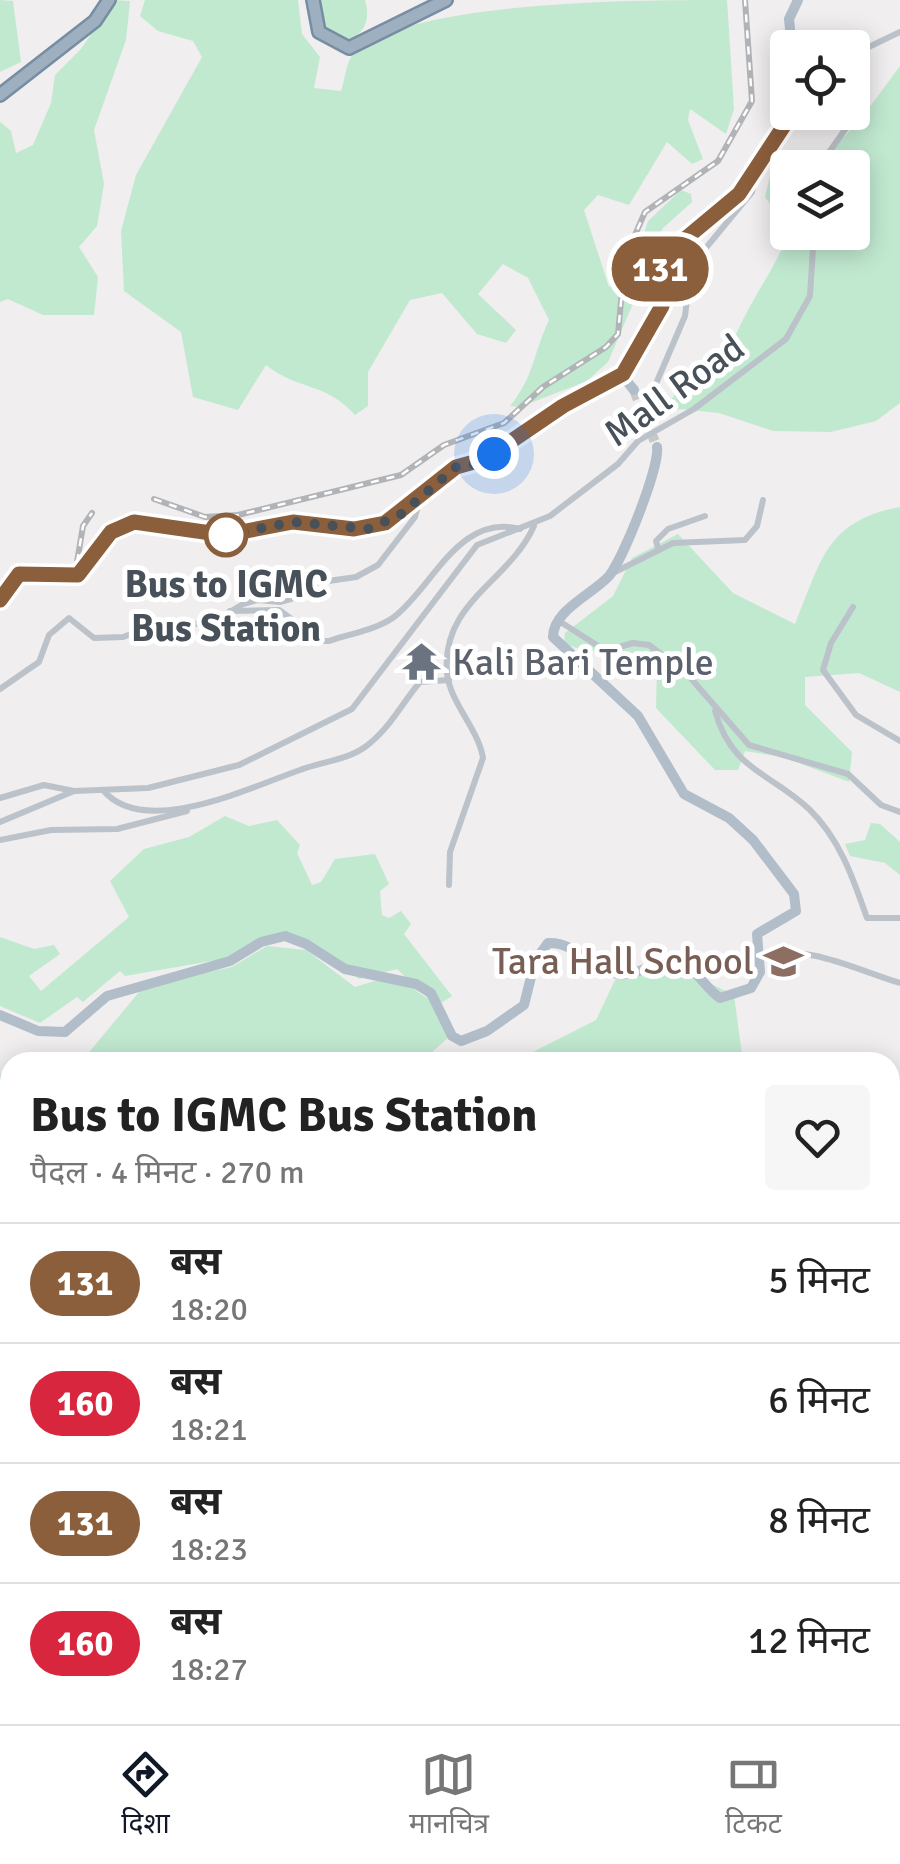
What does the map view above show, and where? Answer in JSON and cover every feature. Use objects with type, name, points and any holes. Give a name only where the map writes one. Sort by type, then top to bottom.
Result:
[{"type":"highway","points":[[0,94],[95,21],[109,0]]},
{"type":"highway","points":[[313,0],[319,32],[349,48],[446,0]]},
{"type":"main road","points":[[790,30],[798,2]]},
{"type":"main road","points":[[0,600],[19,574],[78,575],[111,532],[134,522],[225,535],[293,522],[368,529],[400,515],[456,467],[485,459],[563,406],[623,374],[662,306],[660,269],[756,173],[782,130]]},
{"type":"main road","points":[[623,374],[634,390]]},
{"type":"main road","points":[[0,1015],[38,1030],[64,1032],[121,991],[230,961],[261,942],[285,936],[358,974],[416,984],[431,993],[452,1036],[461,1041],[486,1031],[524,1005],[534,961],[548,943],[563,943],[620,974],[636,974],[669,960],[682,962],[723,999],[751,988],[760,972],[759,930],[796,912],[794,894],[739,825],[684,794],[638,716],[556,642],[552,630],[558,620],[609,576],[656,469],[657,447]]},
{"type":"street","points":[[870,46],[900,32]]},
{"type":"street","points":[[638,440],[646,406],[685,316],[687,300],[682,277],[752,192],[756,173]]},
{"type":"street","name":"Mall Road","points":[[0,822],[74,791],[164,784],[239,764],[349,711],[478,544],[535,524],[600,479],[638,440],[694,409],[786,339],[810,296],[813,250]]},
{"type":"street","points":[[0,689],[39,662],[49,635],[69,618],[94,638],[122,636],[166,622],[208,626],[256,600],[280,602],[294,598],[308,584],[356,578],[378,565],[415,517],[420,499]]},
{"type":"street","points":[[609,576],[660,548],[692,541],[745,540],[757,526],[764,500]]},
{"type":"street","points":[[660,548],[656,541],[668,530],[705,516]]},
{"type":"street","points":[[449,885],[450,852],[483,758],[449,680],[450,640],[458,616],[521,550],[535,524]]},
{"type":"street","points":[[230,611],[279,610],[322,641],[329,641],[394,617],[466,539],[498,528],[521,529]]},
{"type":"street","points":[[853,607],[830,643],[823,670],[856,715],[900,742]]},
{"type":"street","points":[[558,620],[606,652],[634,643],[648,645],[682,669],[749,745],[848,774],[881,805],[900,812]]},
{"type":"street","points":[[0,840],[51,830],[117,829],[351,755],[380,734],[420,682],[449,680]]},
{"type":"street","points":[[713,705],[719,726],[747,767],[810,809],[831,836],[854,875],[867,918],[900,918]]},
{"type":"street","points":[[0,798],[44,785],[74,791]]},
{"type":"street","points":[[103,790],[116,802],[137,806],[198,806]]},
{"type":"street","points":[[758,956],[790,950],[872,971],[900,983]]},
{"type":"green space","points":[[0,0],[13,1],[21,62],[0,72]]},
{"type":"green space","points":[[114,0],[130,1],[126,40],[94,130],[104,184],[97,226],[79,247],[98,277],[94,315],[43,315],[8,299],[0,302],[0,122],[11,131],[16,153],[33,145],[51,103],[55,75],[81,49]]},
{"type":"green space","points":[[145,0],[298,0],[302,34],[320,57],[314,88],[341,91],[353,54],[381,36],[422,23],[528,7],[727,0],[734,109],[726,134],[690,109],[688,120],[703,159],[692,164],[667,142],[629,205],[598,195],[584,210],[609,287],[632,263],[641,285],[608,362],[587,381],[520,407],[510,406],[529,375],[549,320],[528,278],[503,264],[478,294],[516,330],[506,343],[477,334],[442,293],[410,300],[368,372],[368,406],[355,415],[334,397],[266,365],[238,410],[193,397],[181,332],[124,291],[121,231],[136,175],[202,57],[193,41],[158,31],[140,16]]},
{"type":"green space","points":[[309,0],[365,0],[365,25],[348,40],[330,45],[314,33]]},
{"type":"green space","points":[[900,66],[900,403],[876,421],[831,432],[773,431],[719,413],[680,409],[648,419],[651,404],[669,403],[696,362],[732,344],[781,250],[870,250],[870,150],[828,150],[849,130],[870,130],[870,106]]},
{"type":"green space","points":[[770,176],[770,204],[765,197]]},
{"type":"green space","points":[[681,190],[691,194],[692,202],[663,228],[651,249],[639,249],[648,221]]},
{"type":"green space","points":[[900,507],[900,692],[859,673],[805,677],[805,705],[852,752],[849,782],[783,757],[745,751],[738,770],[715,770],[656,708],[657,668],[621,654],[564,643],[565,633],[613,596],[632,558],[678,534],[733,593],[795,624],[820,563],[841,534],[856,522]]},
{"type":"green space","points":[[225,816],[249,826],[277,820],[300,845],[297,853],[312,885],[321,882],[335,859],[375,854],[389,884],[380,891],[382,915],[389,918],[401,911],[411,924],[404,934],[452,996],[436,1006],[449,1037],[432,1052],[89,1052],[144,986],[232,967],[267,946],[306,950],[355,987],[394,975],[428,999],[397,969],[359,979],[307,941],[269,936],[229,958],[125,976],[120,971],[83,1002],[77,997],[40,1023],[0,1006],[0,937],[34,949],[54,945],[60,954],[29,976],[41,991],[129,917],[110,881],[144,849],[189,837]]},
{"type":"green space","points":[[871,823],[880,824],[900,842],[900,875],[885,863],[850,856],[845,844],[865,840]]},
{"type":"green space","points":[[676,967],[734,995],[742,1052],[533,1052],[596,1020],[617,976]]},
{"type":"tunnel","points":[[634,390],[657,447]]},
{"type":"railway","points":[[154,499],[205,517],[238,515],[401,475],[444,445],[504,423],[543,387],[606,347],[618,334],[625,258],[645,212],[718,161],[752,101],[745,0]]},
{"type":"railway","points":[[77,562],[83,526],[92,513]]},
{"type":"bus line","name":"131","points":[[0,600],[19,574],[78,575],[111,532],[134,522],[148,520],[225,535],[293,522],[368,529],[400,515],[444,474],[485,459],[563,406],[623,374],[624,366],[662,306],[660,269],[685,239],[739,194],[782,130]]},
{"type":"place","name":"Bus to IGMC Bus Station","points":[[226,535]]},
{"type":"place","name":"Kali Bari Temple","points":[[422,662]]},
{"type":"place","name":"Tara Hall School","points":[[784,961]]},
{"type":"route","points":[[226,535],[293,522],[368,529],[400,515],[444,474],[494,454]]}]
